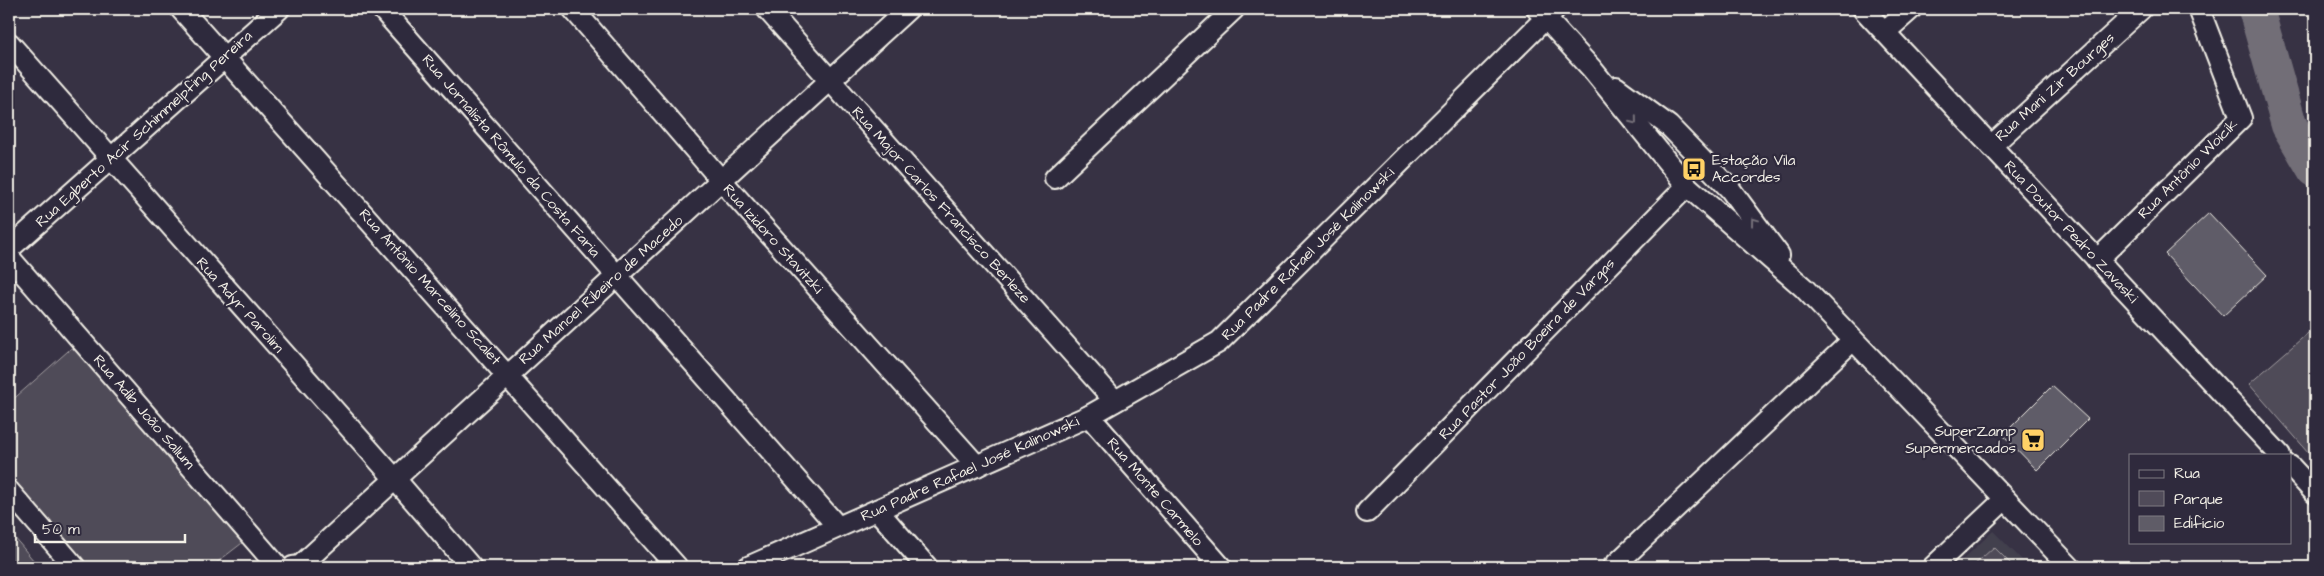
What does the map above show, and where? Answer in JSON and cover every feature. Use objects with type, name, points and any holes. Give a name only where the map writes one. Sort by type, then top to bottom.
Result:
[{"type":"street","name":"Rua Antônio Marcelino Scalet","points":[[181,9],[677,567]]},
{"type":"street","name":"Rua Egberto Acir Schimmelpfing Pereira","points":[[9,249],[279,9]]},
{"type":"street","name":"Rua Jornalista Rômulo da Costa Faria","points":[[382,9],[838,527]]},
{"type":"street","name":"Rua Izidoro Stavitzki","points":[[573,9],[721,180],[977,466]]},
{"type":"street","name":"Rua Major Carlos Francisco Berleze","points":[[767,9],[1115,401]]},
{"type":"street","name":"Rua Manoel Ribeiro de Macedo","points":[[293,567],[300,566],[908,9]]},
{"type":"street","points":[[1055,178],[1234,9]]},
{"type":"street","name":"Rua Doutor Pedro Zavaski","points":[[1863,9],[2279,454]]},
{"type":"street","points":[[1885,32],[1911,9]]},
{"type":"street","name":"Rua Mani Zir Bourges","points":[[1991,146],[2141,9]]},
{"type":"street","name":"Rua Antônio Woicik","points":[[2097,260],[2241,118],[2199,9]]},
{"type":"street","points":[[1546,12],[1687,186],[1804,288],[2070,567]]},
{"type":"street","name":"Rua Padre Rafael José Kalinowski","points":[[748,567],[1089,416],[1219,342],[1546,12]]},
{"type":"street","name":"Rua Adyr Parolim","points":[[9,43],[471,567]]},
{"type":"street","points":[[1592,70],[1669,126],[1730,189],[1804,288]]},
{"type":"street","name":"Rua Pastor João Boeira de Vargas","points":[[1367,512],[1687,186]]},
{"type":"street","name":"Rua Adib João Sallum","points":[[9,256],[278,567]]},
{"type":"street","points":[[1614,567],[1853,340]]},
{"type":"street","name":"Rua Monte Carmelo","points":[[1089,416],[1221,567]]},
{"type":"street","points":[[2292,468],[2315,493]]},
{"type":"street","points":[[9,491],[75,567]]},
{"type":"street","points":[[1933,567],[2005,499]]},
{"type":"street","points":[[877,510],[927,567]]},
{"type":"shaded area","points":[[1993,531],[2029,567],[1955,567]]},
{"type":"green space","points":[[2315,327],[2315,460],[2249,384]]},
{"type":"green space","points":[[76,344],[246,540],[211,567],[87,567],[9,479],[9,403]]},
{"type":"green space","points":[[9,531],[39,567],[9,567]]},
{"type":"green space","points":[[1994,547],[2014,567],[1972,567]]},
{"type":"building","points":[[2209,213],[2267,275],[2223,316],[2165,254]]},
{"type":"building","points":[[2052,386],[2088,419],[2037,470],[2003,435]]},
{"type":"waterway","points":[[2256,9],[2289,125],[2315,169]]},
{"type":"place","name":"Estação Vila Accordes","points":[[1694,169]]},
{"type":"place","name":"SuperZamp Supermercados","points":[[2033,440]]}]
